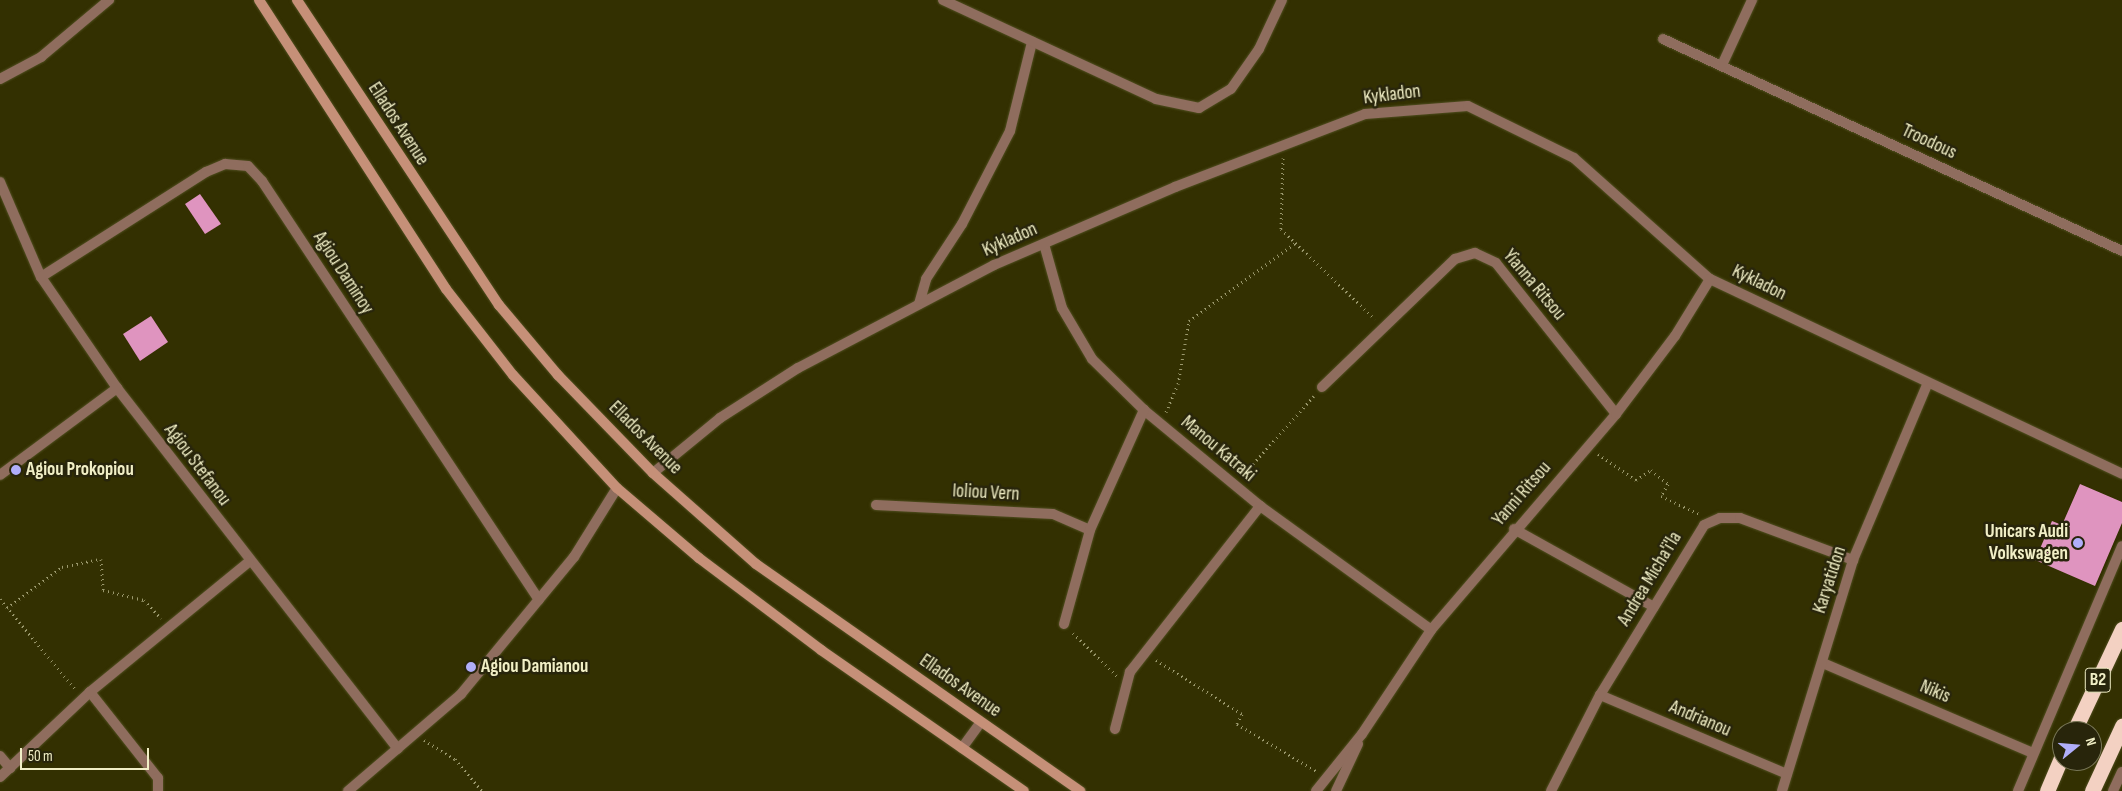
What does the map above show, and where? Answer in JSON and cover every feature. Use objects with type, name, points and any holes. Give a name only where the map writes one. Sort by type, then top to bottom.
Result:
[{"type":"highway","name":"B2","points":[[2079,721],[2122,629]]},
{"type":"highway","points":[[2092,791],[2122,726]]},
{"type":"highway","points":[[2046,791],[2055,771]]},
{"type":"main road","points":[[259,0],[446,290],[513,375],[617,488],[699,558],[1024,791]]},
{"type":"main road","name":"Ellados Avenue","points":[[298,0],[499,305],[558,375],[653,473],[756,564],[1080,791]]},
{"type":"street","points":[[0,79],[42,57],[109,0]]},
{"type":"street","points":[[943,0],[1156,100],[1199,108],[1231,89],[1259,49],[1282,0]]},
{"type":"street","points":[[1722,66],[1752,0]]},
{"type":"street","name":"Troodous","points":[[1663,39],[2122,251]]},
{"type":"street","points":[[919,304],[926,279],[962,224],[1010,131],[1032,42]]},
{"type":"street","name":"Kykladon","points":[[653,473],[720,418],[798,368],[919,304],[1044,244],[1284,145],[1365,114],[1468,106],[1574,158],[1710,279],[1927,385],[2122,474]]},
{"type":"street","name":"Agiou Daminoy","points":[[41,277],[206,172],[225,164],[248,166],[262,181],[539,600]]},
{"type":"street","name":"Agiou Stefanou","points":[[0,182],[41,277],[117,388],[249,562],[398,749]]},
{"type":"street","name":"Manou Katraki","points":[[1044,244],[1062,308],[1092,359],[1144,410],[1260,506],[1431,630]]},
{"type":"street","name":"Yianna Ritsou","points":[[1322,387],[1455,259],[1485,256],[1616,414]]},
{"type":"street","name":"Yanni Ritsou","points":[[1316,791],[1325,777],[1362,734],[1431,630],[1514,529],[1616,414],[1675,336],[1710,279]]},
{"type":"street","name":"Karyatidon","points":[[1782,791],[1823,663],[1853,560],[1927,385]]},
{"type":"street","points":[[0,475],[117,388]]},
{"type":"street","points":[[1064,624],[1090,530],[1144,410]]},
{"type":"street","points":[[348,791],[461,694],[574,557],[617,488]]},
{"type":"street","name":"Ioliou Vern","points":[[876,505],[1053,514],[1090,530]]},
{"type":"street","points":[[1115,729],[1126,685],[1145,653],[1260,506]]},
{"type":"street","points":[[1712,520],[1740,518],[1853,560]]},
{"type":"street","name":"Andrea Micha'i'la","points":[[1551,791],[1600,695],[1697,533],[1712,520]]},
{"type":"street","points":[[1514,529],[1654,607]]},
{"type":"street","points":[[2018,791],[2122,546]]},
{"type":"street","points":[[0,776],[86,695],[249,562]]},
{"type":"street","name":"Nikis","points":[[1823,663],[2034,753]]},
{"type":"street","points":[[86,695],[158,778],[158,791]]},
{"type":"street","name":"Andrianou","points":[[1600,695],[1787,774]]},
{"type":"street","points":[[962,748],[981,722]]},
{"type":"street","name":"Yanni Ritsou","points":[[1336,791],[1362,734]]},
{"type":"street","points":[[0,756],[10,768]]},
{"type":"street","points":[[2113,791],[2122,772]]},
{"type":"path","points":[[1284,145],[1281,229],[1384,328]]},
{"type":"path","points":[[1161,424],[1178,384],[1189,321],[1295,243]]},
{"type":"path","points":[[1234,485],[1322,387]]},
{"type":"path","points":[[1587,446],[1636,480],[1651,470],[1668,484],[1661,496],[1712,520]]},
{"type":"path","points":[[7,608],[62,567],[101,559],[103,590],[144,600],[169,627]]},
{"type":"path","points":[[0,599],[86,695]]},
{"type":"path","points":[[1064,624],[1126,685]]},
{"type":"path","points":[[1145,653],[1242,714],[1237,724],[1325,777]]},
{"type":"path","points":[[415,735],[455,758],[482,791]]},
{"type":"building","points":[[200,194],[221,224],[205,234],[185,204]]},
{"type":"building","points":[[151,316],[168,342],[140,361],[123,334]]},
{"type":"building","name":"Unicars Audi Volkswagen","points":[[2080,484],[2122,502],[2122,523],[2095,586],[2035,560],[2052,521],[2062,525]]},
{"type":"place","name":"Agiou Prokopiou","points":[[16,470]]},
{"type":"place","name":"Unicars Audi Volkswagen","points":[[2078,543]]},
{"type":"place","name":"Agiou Damianou","points":[[471,667]]}]
